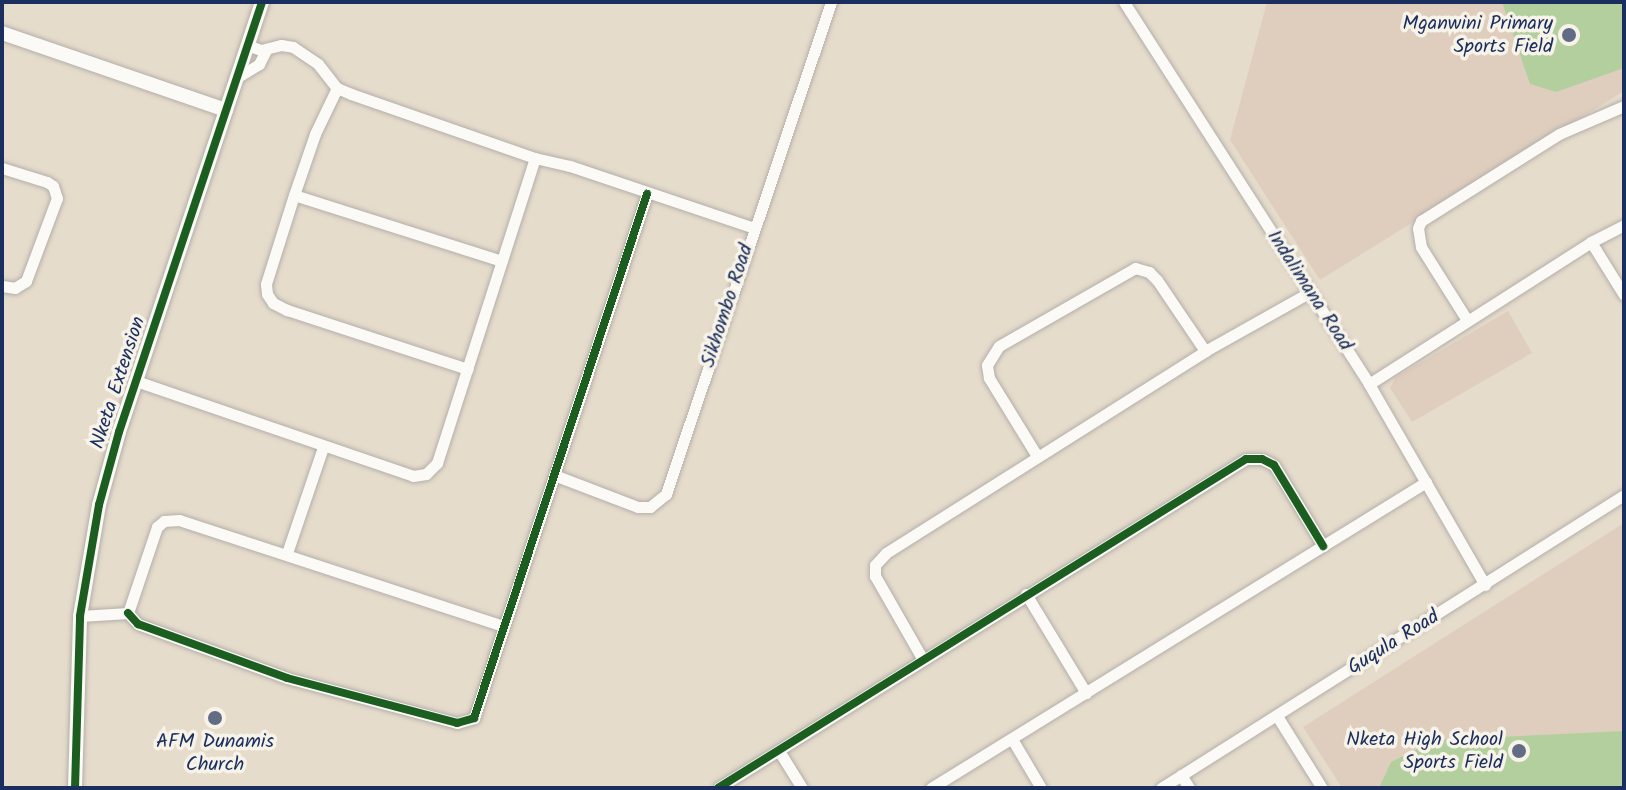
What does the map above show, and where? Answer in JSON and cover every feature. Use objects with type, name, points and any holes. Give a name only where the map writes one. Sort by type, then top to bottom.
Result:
[{"type":"street","name":"Nketa Extension","points":[[75,788],[80,616],[99,505],[136,381],[262,2]]},
{"type":"street","name":"Sikhombo Road","points":[[554,475],[638,507],[650,507],[660,501],[670,483],[831,2]]},
{"type":"street","name":"Indalimana Road","points":[[1124,2],[1369,384],[1485,585]]},
{"type":"street","points":[[2,33],[226,110]]},
{"type":"street","points":[[247,45],[266,50],[281,45],[302,51],[337,88],[535,158],[570,166],[754,228]]},
{"type":"street","points":[[236,78],[259,64],[266,50]]},
{"type":"street","points":[[337,88],[319,124],[266,284],[273,303],[468,369]]},
{"type":"street","points":[[1467,320],[1421,247],[1418,228],[1421,221],[1559,134],[1624,106]]},
{"type":"street","points":[[136,381],[413,476],[426,474],[437,463],[535,158]]},
{"type":"street","points":[[2,168],[47,182],[53,186],[57,198],[26,281],[15,288],[2,286]]},
{"type":"street","points":[[128,613],[138,624],[287,678],[457,723],[469,722],[477,714],[503,626],[647,194]]},
{"type":"street","points":[[294,195],[502,261]]},
{"type":"street","points":[[1369,384],[1591,242],[1624,225]]},
{"type":"street","points":[[1591,242],[1624,295]]},
{"type":"street","points":[[1037,456],[987,371],[994,351],[1013,338],[1135,268],[1149,272],[1157,280],[1205,351]]},
{"type":"street","points":[[922,658],[880,588],[875,565],[886,553],[1205,351],[1310,292]]},
{"type":"street","points":[[287,553],[323,447]]},
{"type":"street","points":[[718,788],[922,658],[1246,459],[1262,459],[1274,465],[1323,546]]},
{"type":"street","points":[[931,788],[1426,482]]},
{"type":"street","name":"Guqula Road","points":[[1161,788],[1624,495]]},
{"type":"street","points":[[128,613],[154,535],[164,521],[187,521],[503,626]]},
{"type":"street","points":[[1026,594],[1086,693]]},
{"type":"street","points":[[80,616],[128,613]]},
{"type":"street","points":[[1277,716],[1322,788]]},
{"type":"street","points":[[1012,739],[1041,788]]},
{"type":"street","points":[[779,751],[802,788]]},
{"type":"street","points":[[1181,775],[1189,788]]},
{"type":"shaded area","points":[[1267,2],[1624,2],[1624,91],[1320,280],[1230,140]]},
{"type":"shaded area","points":[[1508,311],[1532,353],[1412,422],[1390,388],[1396,377]]},
{"type":"shaded area","points":[[1624,523],[1624,788],[1342,788],[1303,727]]},
{"type":"green space","name":"Mganwini Primary Sports Field","points":[[1502,2],[1624,2],[1624,68],[1556,92],[1530,84]]},
{"type":"green space","name":"Nketa High School Sports Field","points":[[1624,731],[1624,788],[1379,788],[1391,762],[1435,740]]},
{"type":"cycle path","points":[[75,788],[80,616],[99,505],[119,432],[262,2]]},
{"type":"cycle path","points":[[128,613],[138,624],[287,678],[457,723],[474,718],[647,194]]},
{"type":"cycle path","points":[[718,788],[1246,459],[1262,459],[1274,465],[1323,546]]},
{"type":"place","name":"Mganwini Primary Sports Field","points":[[1569,35]]},
{"type":"place","name":"AFM Dunamis Church","points":[[215,718]]},
{"type":"place","name":"Nketa High School Sports Field","points":[[1519,751]]}]
